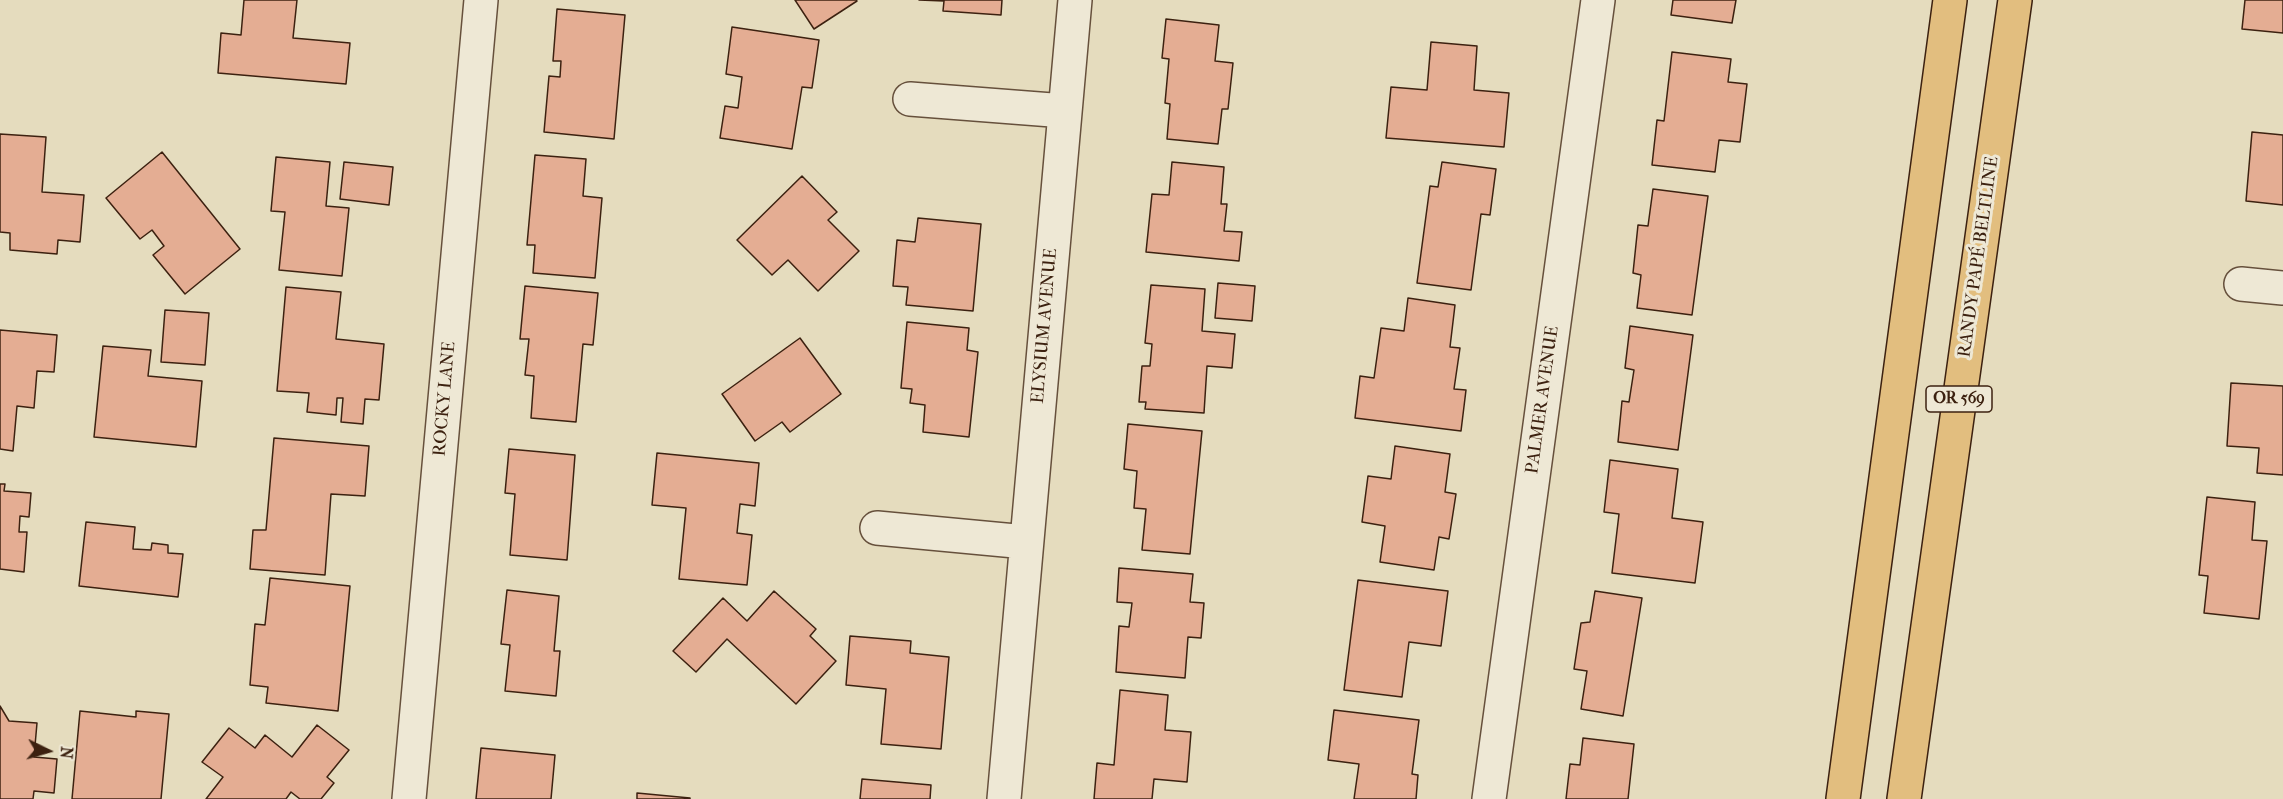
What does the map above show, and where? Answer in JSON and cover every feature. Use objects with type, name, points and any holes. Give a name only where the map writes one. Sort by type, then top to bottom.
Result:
[{"type":"highway","points":[[1843,799],[1950,0]]},
{"type":"highway","name":"RANDY PAPÉ BELTLINE","points":[[1904,799],[2015,0]]},
{"type":"street","name":"ROCKY LANE","points":[[409,799],[481,0]]},
{"type":"street","name":"ELYSIUM AVENUE","points":[[1004,799],[1075,0]]},
{"type":"street","name":"PALMER AVENUE","points":[[1489,799],[1598,0]]},
{"type":"street","points":[[910,99],[1065,111]]},
{"type":"street","points":[[2241,284],[2283,288]]},
{"type":"street","points":[[877,528],[1026,542]]},
{"type":"building","points":[[244,0],[297,0],[293,38],[350,43],[346,84],[218,73],[221,33],[241,35]]},
{"type":"building","points":[[795,0],[856,0],[857,1],[814,29]]},
{"type":"building","points":[[919,0],[1002,0],[1001,15],[943,11],[944,1]]},
{"type":"building","points":[[1673,0],[1736,0],[1732,23],[1671,15]]},
{"type":"building","points":[[2245,0],[2283,0],[2283,33],[2242,29]]},
{"type":"building","points":[[557,9],[625,15],[614,139],[544,132],[549,76],[560,77],[561,61],[553,61]]},
{"type":"building","points":[[1166,19],[1219,25],[1215,61],[1233,63],[1228,109],[1222,109],[1218,144],[1167,139],[1170,104],[1165,103],[1169,59],[1162,58]]},
{"type":"building","points":[[732,27],[819,40],[812,88],[802,87],[792,149],[720,138],[725,106],[738,108],[742,77],[726,74]]},
{"type":"building","points":[[1431,42],[1477,46],[1474,90],[1509,93],[1504,147],[1386,138],[1391,87],[1427,90]]},
{"type":"building","points":[[1672,52],[1731,59],[1728,82],[1747,84],[1740,142],[1719,140],[1715,172],[1652,165],[1657,120],[1664,121]]},
{"type":"building","points":[[2252,132],[2283,135],[2283,205],[2246,201]]},
{"type":"building","points":[[0,134],[46,137],[42,192],[84,195],[80,242],[58,240],[57,254],[10,250],[10,233],[0,232]]},
{"type":"building","points":[[162,152],[240,249],[185,294],[153,255],[164,246],[152,230],[140,239],[106,198]]},
{"type":"building","points":[[535,155],[586,159],[583,196],[602,198],[595,278],[533,273],[535,245],[527,245]]},
{"type":"building","points":[[276,157],[330,162],[326,206],[349,208],[342,276],[279,270],[285,212],[271,211]]},
{"type":"building","points":[[344,162],[393,167],[389,205],[340,199]]},
{"type":"building","points":[[1172,162],[1224,167],[1221,204],[1227,204],[1224,231],[1242,232],[1239,261],[1146,252],[1152,194],[1169,195]]},
{"type":"building","points":[[1442,162],[1496,169],[1490,215],[1481,214],[1471,290],[1417,283],[1430,186],[1438,187]]},
{"type":"building","points":[[802,176],[837,212],[828,220],[859,251],[818,291],[788,260],[772,275],[737,240]]},
{"type":"building","points":[[1653,189],[1708,196],[1692,315],[1637,308],[1641,275],[1633,273],[1638,225],[1648,226]]},
{"type":"building","points":[[918,218],[981,224],[973,311],[906,305],[908,287],[893,286],[897,240],[915,242]]},
{"type":"building","points":[[1218,283],[1255,286],[1252,321],[1215,318]]},
{"type":"building","points":[[1151,285],[1205,289],[1202,331],[1235,334],[1232,368],[1207,366],[1204,413],[1145,409],[1146,402],[1139,402],[1142,366],[1150,366],[1152,344],[1145,343]]},
{"type":"building","points":[[525,286],[598,293],[593,345],[583,344],[576,422],[531,418],[534,376],[525,375],[529,339],[520,339]]},
{"type":"building","points":[[286,287],[341,292],[336,339],[384,344],[379,400],[365,399],[363,424],[341,422],[343,398],[337,398],[336,415],[307,412],[309,393],[277,391]]},
{"type":"building","points":[[1408,298],[1455,305],[1450,347],[1460,348],[1454,389],[1466,390],[1461,431],[1355,418],[1360,376],[1374,378],[1381,328],[1404,331]]},
{"type":"building","points":[[165,310],[209,313],[205,365],[161,362]]},
{"type":"building","points":[[907,322],[969,328],[967,350],[978,352],[969,437],[923,432],[925,405],[910,403],[912,389],[901,388]]},
{"type":"building","points":[[1630,326],[1693,335],[1678,450],[1618,442],[1622,401],[1629,402],[1634,370],[1625,368]]},
{"type":"building","points":[[0,330],[57,335],[54,372],[37,371],[34,408],[17,406],[13,451],[0,449]]},
{"type":"building","points":[[800,338],[841,394],[790,432],[782,422],[755,441],[722,394]]},
{"type":"building","points":[[103,346],[151,350],[148,376],[202,381],[196,447],[94,437]]},
{"type":"building","points":[[2231,383],[2283,386],[2283,475],[2257,473],[2259,448],[2227,446]]},
{"type":"building","points":[[1128,424],[1202,431],[1190,554],[1142,550],[1146,509],[1134,508],[1137,471],[1124,469]]},
{"type":"building","points":[[274,438],[369,446],[365,496],[331,494],[325,575],[250,569],[253,530],[266,530]]},
{"type":"building","points":[[1395,446],[1450,454],[1445,492],[1456,494],[1449,539],[1439,537],[1434,570],[1380,562],[1385,526],[1362,522],[1368,476],[1391,479]]},
{"type":"building","points":[[509,449],[575,455],[567,560],[510,555],[515,494],[505,493]]},
{"type":"building","points":[[657,453],[759,463],[755,506],[740,504],[737,533],[752,535],[747,585],[679,579],[686,508],[652,505]]},
{"type":"building","points":[[1610,460],[1678,469],[1672,518],[1703,522],[1695,583],[1612,573],[1619,514],[1604,512]]},
{"type":"building","points":[[0,484],[5,484],[4,491],[31,493],[29,517],[20,516],[19,532],[27,532],[24,572],[0,569]]},
{"type":"building","points":[[2207,497],[2255,502],[2252,540],[2267,541],[2259,619],[2204,613],[2208,576],[2199,575]]},
{"type":"building","points":[[86,522],[135,527],[133,549],[151,550],[152,543],[168,545],[168,553],[183,554],[178,597],[79,586]]},
{"type":"building","points":[[1119,568],[1193,574],[1190,602],[1204,603],[1201,638],[1188,637],[1185,678],[1116,672],[1119,626],[1129,627],[1132,603],[1117,602]]},
{"type":"building","points":[[270,578],[350,586],[338,711],[266,703],[268,687],[250,685],[255,624],[265,625]]},
{"type":"building","points":[[1358,580],[1448,591],[1441,646],[1409,642],[1402,697],[1344,690]]},
{"type":"building","points":[[507,590],[559,596],[554,651],[560,651],[556,696],[505,691],[510,645],[501,644]]},
{"type":"building","points":[[774,591],[816,629],[810,636],[836,661],[796,704],[727,639],[696,672],[673,651],[723,598],[747,621]]},
{"type":"building","points":[[1595,591],[1642,598],[1623,716],[1581,709],[1587,671],[1574,669],[1581,623],[1590,622]]},
{"type":"building","points":[[850,636],[911,641],[910,653],[949,657],[941,749],[881,744],[886,689],[846,685]]},
{"type":"building","points":[[1120,690],[1168,695],[1165,730],[1191,732],[1187,782],[1154,779],[1152,799],[1094,799],[1097,763],[1114,765]]},
{"type":"building","points":[[0,706],[9,721],[37,723],[34,757],[57,759],[54,793],[34,791],[33,799],[0,799]]},
{"type":"building","points":[[1334,710],[1419,720],[1412,774],[1418,775],[1416,799],[1354,799],[1359,764],[1328,760]]},
{"type":"building","points":[[80,711],[136,717],[136,711],[169,714],[161,799],[72,799]]},
{"type":"building","points":[[317,725],[349,750],[327,777],[334,783],[321,799],[300,799],[291,792],[286,799],[206,799],[223,777],[202,762],[229,728],[255,748],[265,735],[292,757]]},
{"type":"building","points":[[1583,738],[1634,744],[1628,799],[1566,799],[1570,764],[1580,765]]},
{"type":"building","points":[[481,748],[555,755],[551,799],[476,799]]},
{"type":"building","points":[[862,779],[931,785],[930,799],[860,799]]},
{"type":"building","points":[[637,793],[690,798],[690,799],[637,799]]}]
